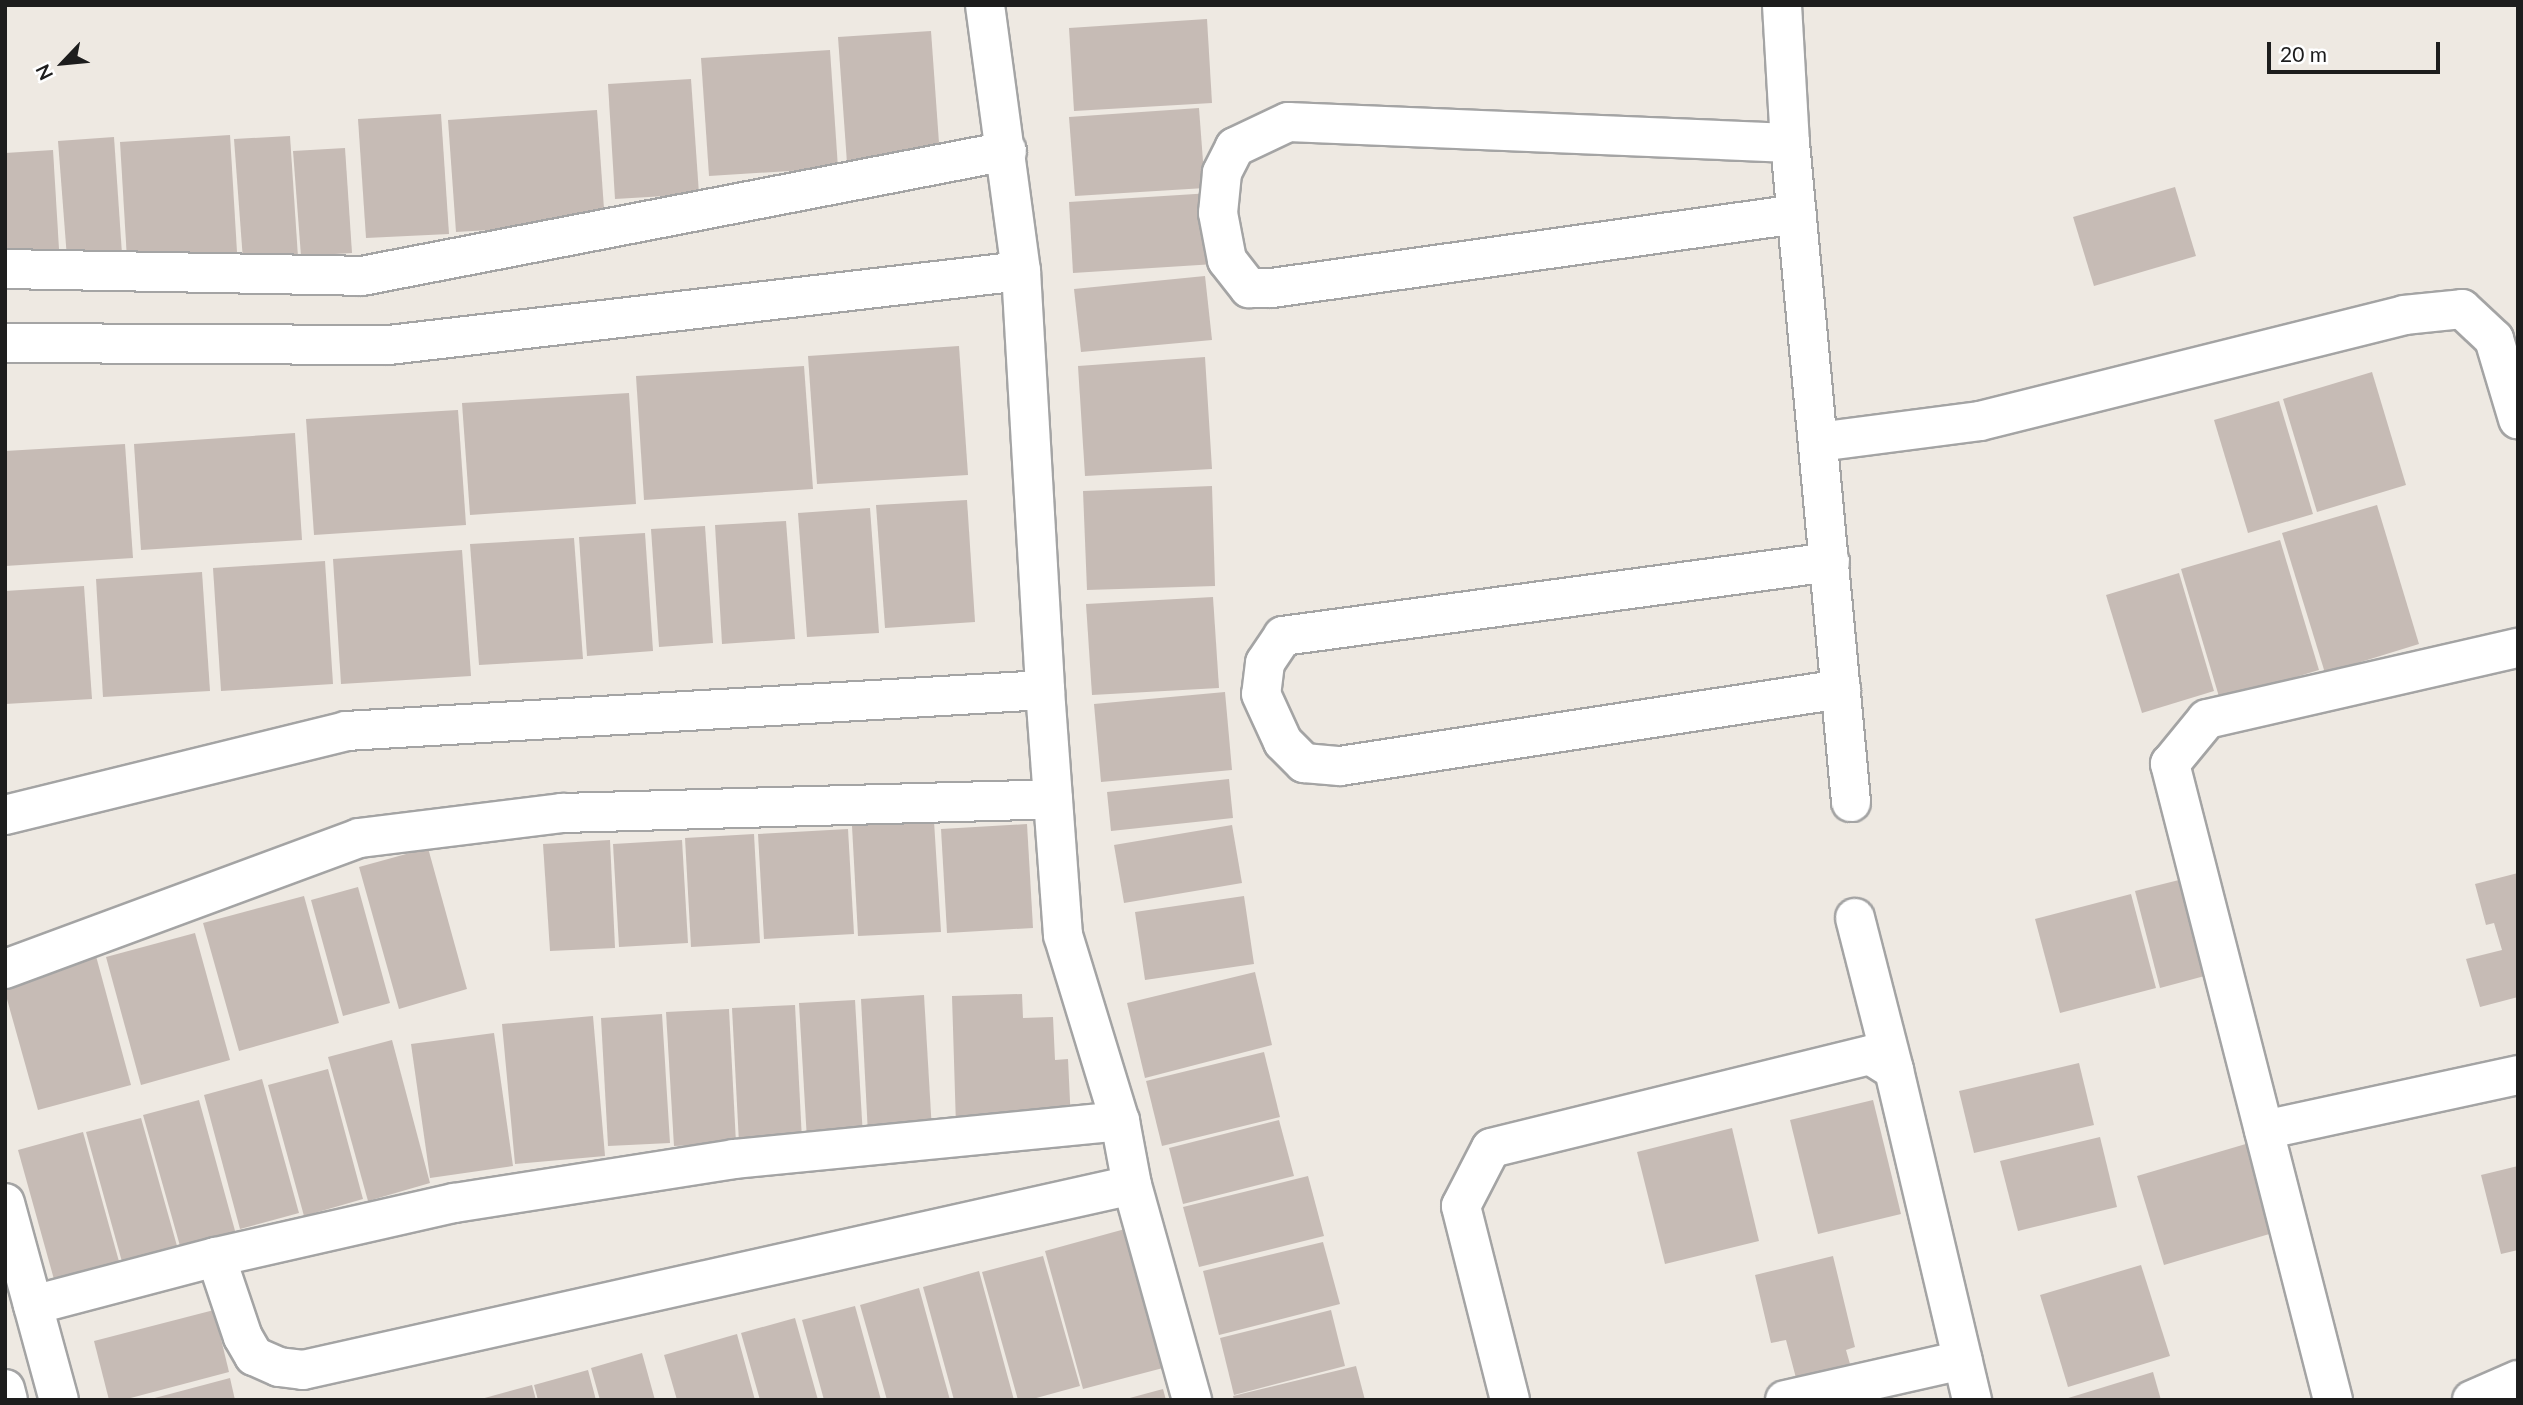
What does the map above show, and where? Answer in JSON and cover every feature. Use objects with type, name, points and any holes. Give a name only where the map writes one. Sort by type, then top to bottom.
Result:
[{"type":"street","points":[[985,5],[1007,151],[1021,271],[1045,690],[1063,935],[1120,1121],[1132,1185],[1192,1400]]},
{"type":"street","points":[[1782,5],[1790,143],[1851,802]]},
{"type":"street","points":[[1790,143],[1288,122],[1235,147],[1222,173],[1218,213],[1227,260],[1249,288],[1272,288],[1797,214]]},
{"type":"street","points":[[5,269],[362,276],[1007,151]]},
{"type":"street","points":[[5,343],[389,345],[1021,271]]},
{"type":"street","points":[[1819,442],[1980,421],[2404,315],[2462,309],[2506,340],[2518,419]]},
{"type":"street","points":[[1830,562],[1283,636],[1265,663],[1261,694],[1283,742],[1304,763],[1340,766],[1841,689]]},
{"type":"street","points":[[2333,1400],[2170,764],[2207,719],[2518,648]]},
{"type":"street","points":[[5,816],[346,732],[1045,690]]},
{"type":"street","points":[[5,969],[359,838],[562,813],[1053,799]]},
{"type":"street","points":[[1855,918],[1972,1400]]},
{"type":"street","points":[[1510,1400],[1461,1206],[1491,1149],[1870,1055],[1894,1070]]},
{"type":"street","points":[[2264,1130],[2518,1075]]},
{"type":"street","points":[[33,1305],[216,1257],[454,1203],[734,1159],[1120,1121]]},
{"type":"street","points":[[216,1257],[243,1337],[254,1356],[279,1367],[303,1370],[1132,1185]]},
{"type":"street","points":[[5,1203],[59,1400]]},
{"type":"street","points":[[1785,1400],[1963,1360]]},
{"type":"street","points":[[2472,1400],[2518,1380]]},
{"type":"street","points":[[5,1389],[8,1400]]},
{"type":"building","points":[[1207,19],[1212,103],[1074,111],[1069,28]]},
{"type":"building","points":[[931,31],[940,157],[847,163],[838,37]]},
{"type":"building","points":[[830,50],[838,168],[709,176],[701,58]]},
{"type":"building","points":[[691,79],[699,194],[615,199],[608,84]]},
{"type":"building","points":[[1199,108],[1205,188],[1075,196],[1069,117]]},
{"type":"building","points":[[597,110],[605,223],[456,232],[448,120]]},
{"type":"building","points":[[441,114],[449,234],[366,238],[358,119]]},
{"type":"building","points":[[230,135],[237,252],[127,259],[120,142]]},
{"type":"building","points":[[290,136],[298,257],[243,260],[234,139]]},
{"type":"building","points":[[114,137],[122,254],[67,258],[58,141]]},
{"type":"building","points":[[345,148],[352,253],[301,256],[293,151]]},
{"type":"building","points":[[53,150],[59,249],[5,253],[5,153]]},
{"type":"building","points":[[2175,187],[2196,256],[2094,286],[2073,217]]},
{"type":"building","points":[[1211,193],[1215,264],[1073,273],[1069,202]]},
{"type":"building","points":[[1205,276],[1212,340],[1081,352],[1074,289]]},
{"type":"building","points":[[959,346],[968,475],[817,484],[808,356]]},
{"type":"building","points":[[1205,357],[1212,469],[1085,476],[1078,366]]},
{"type":"building","points":[[804,366],[813,489],[644,500],[636,376]]},
{"type":"building","points":[[2372,372],[2406,485],[2317,512],[2283,399]]},
{"type":"building","points":[[629,393],[636,504],[470,515],[462,403]]},
{"type":"building","points":[[2279,401],[2313,514],[2248,533],[2214,420]]},
{"type":"building","points":[[458,410],[466,525],[314,535],[306,419]]},
{"type":"building","points":[[295,433],[302,540],[141,550],[134,444]]},
{"type":"building","points":[[125,444],[133,558],[5,566],[5,451]]},
{"type":"building","points":[[1212,486],[1215,586],[1087,590],[1083,491]]},
{"type":"building","points":[[967,500],[975,622],[885,628],[876,505]]},
{"type":"building","points":[[2377,505],[2419,644],[2325,673],[2282,533]]},
{"type":"building","points":[[870,508],[879,633],[807,637],[798,513]]},
{"type":"building","points":[[786,521],[795,639],[722,644],[715,525]]},
{"type":"building","points":[[705,526],[713,643],[659,647],[651,529]]},
{"type":"building","points":[[645,533],[653,651],[587,656],[579,537]]},
{"type":"building","points":[[574,538],[583,659],[479,665],[470,544]]},
{"type":"building","points":[[2280,540],[2319,670],[2220,700],[2181,569]]},
{"type":"building","points":[[462,550],[471,676],[341,684],[333,559]]},
{"type":"building","points":[[325,561],[333,684],[221,691],[213,568]]},
{"type":"building","points":[[202,572],[210,691],[103,697],[96,579]]},
{"type":"building","points":[[2179,573],[2214,691],[2142,713],[2106,595]]},
{"type":"building","points":[[84,586],[92,699],[5,704],[5,591]]},
{"type":"building","points":[[1213,597],[1219,688],[1092,695],[1086,604]]},
{"type":"building","points":[[1225,692],[1232,770],[1101,782],[1094,704]]},
{"type":"building","points":[[1229,779],[1233,818],[1111,831],[1107,792]]},
{"type":"building","points":[[934,821],[941,932],[858,936],[852,826]]},
{"type":"building","points":[[1027,824],[1033,928],[947,933],[941,829]]},
{"type":"building","points":[[1232,825],[1242,883],[1124,903],[1114,845]]},
{"type":"building","points":[[848,829],[854,934],[764,939],[758,834]]},
{"type":"building","points":[[754,834],[760,943],[691,947],[685,838]]},
{"type":"building","points":[[610,840],[615,948],[550,951],[543,844]]},
{"type":"building","points":[[682,840],[688,943],[619,947],[613,844]]},
{"type":"building","points":[[428,848],[467,989],[399,1009],[359,867]]},
{"type":"building","points":[[2518,873],[2518,997],[2480,1007],[2466,959],[2502,950],[2494,923],[2486,925],[2475,884]]},
{"type":"building","points":[[2187,878],[2212,974],[2160,988],[2135,891]]},
{"type":"building","points":[[358,887],[390,1003],[343,1016],[311,900]]},
{"type":"building","points":[[2131,894],[2156,988],[2060,1013],[2035,919]]},
{"type":"building","points":[[304,896],[339,1023],[239,1051],[203,923]]},
{"type":"building","points":[[1244,896],[1254,964],[1145,980],[1135,912]]},
{"type":"building","points":[[195,933],[230,1060],[141,1085],[106,957]]},
{"type":"building","points":[[96,956],[131,1085],[38,1110],[5,992],[5,981]]},
{"type":"building","points":[[1255,972],[1272,1045],[1145,1078],[1127,1003]]},
{"type":"building","points":[[1022,994],[1023,1018],[1053,1017],[1055,1060],[1068,1059],[1071,1122],[956,1126],[952,996]]},
{"type":"building","points":[[924,995],[932,1131],[868,1134],[861,999]]},
{"type":"building","points":[[855,1000],[863,1137],[807,1140],[799,1003]]},
{"type":"building","points":[[795,1005],[802,1140],[739,1143],[732,1008]]},
{"type":"building","points":[[729,1009],[736,1143],[674,1146],[666,1012]]},
{"type":"building","points":[[662,1014],[670,1143],[608,1146],[601,1018]]},
{"type":"building","points":[[593,1016],[605,1156],[515,1164],[502,1024]]},
{"type":"building","points":[[494,1033],[513,1166],[430,1178],[411,1044]]},
{"type":"building","points":[[392,1040],[430,1183],[368,1201],[328,1057]]},
{"type":"building","points":[[1264,1052],[1280,1117],[1162,1146],[1146,1081]]},
{"type":"building","points":[[2079,1063],[2094,1125],[1974,1153],[1959,1091]]},
{"type":"building","points":[[328,1069],[363,1199],[304,1216],[268,1085]]},
{"type":"building","points":[[262,1079],[299,1213],[240,1229],[204,1095]]},
{"type":"building","points":[[199,1100],[237,1238],[182,1253],[143,1115]]},
{"type":"building","points":[[1873,1100],[1901,1214],[1818,1234],[1790,1120]]},
{"type":"building","points":[[141,1118],[179,1253],[124,1269],[86,1132]]},
{"type":"building","points":[[1279,1120],[1294,1176],[1183,1204],[1169,1148]]},
{"type":"building","points":[[1732,1128],[1759,1241],[1665,1264],[1637,1152]]},
{"type":"building","points":[[83,1132],[120,1265],[55,1283],[18,1150]]},
{"type":"building","points":[[2100,1137],[2117,1207],[2018,1231],[2000,1161]]},
{"type":"building","points":[[2256,1141],[2283,1230],[2164,1265],[2137,1176]]},
{"type":"building","points":[[2518,1166],[2518,1250],[2501,1254],[2481,1175]]},
{"type":"building","points":[[1308,1176],[1324,1236],[1199,1267],[1183,1207]]},
{"type":"building","points":[[1125,1229],[1163,1368],[1083,1389],[1045,1251]]},
{"type":"building","points":[[1323,1242],[1340,1304],[1219,1335],[1203,1271]]},
{"type":"building","points":[[1043,1256],[1080,1386],[1029,1400],[1018,1400],[982,1272]]},
{"type":"building","points":[[1833,1256],[1855,1347],[1846,1350],[1850,1364],[1796,1378],[1786,1340],[1771,1343],[1755,1275]]},
{"type":"building","points":[[2141,1265],[2170,1356],[2068,1387],[2040,1295]]},
{"type":"building","points":[[979,1271],[1014,1400],[954,1400],[923,1287]]},
{"type":"building","points":[[919,1288],[950,1400],[887,1400],[860,1305]]},
{"type":"building","points":[[855,1306],[881,1400],[824,1400],[802,1320]]},
{"type":"building","points":[[214,1310],[229,1372],[123,1400],[109,1400],[94,1341]]},
{"type":"building","points":[[1331,1310],[1345,1366],[1234,1395],[1220,1338]]},
{"type":"building","points":[[795,1318],[818,1400],[760,1400],[741,1333]]},
{"type":"building","points":[[737,1334],[755,1400],[677,1400],[664,1355]]},
{"type":"building","points":[[642,1353],[655,1400],[600,1400],[591,1368]]},
{"type":"building","points":[[1356,1366],[1365,1400],[1234,1400],[1233,1396]]},
{"type":"building","points":[[588,1370],[596,1400],[538,1400],[534,1385]]},
{"type":"building","points":[[2153,1372],[2161,1400],[2065,1400],[2065,1399]]},
{"type":"building","points":[[230,1378],[235,1400],[151,1400],[151,1399]]},
{"type":"building","points":[[532,1385],[536,1400],[481,1400],[481,1399]]},
{"type":"building","points":[[1163,1389],[1166,1400],[1126,1400],[1126,1399]]}]
